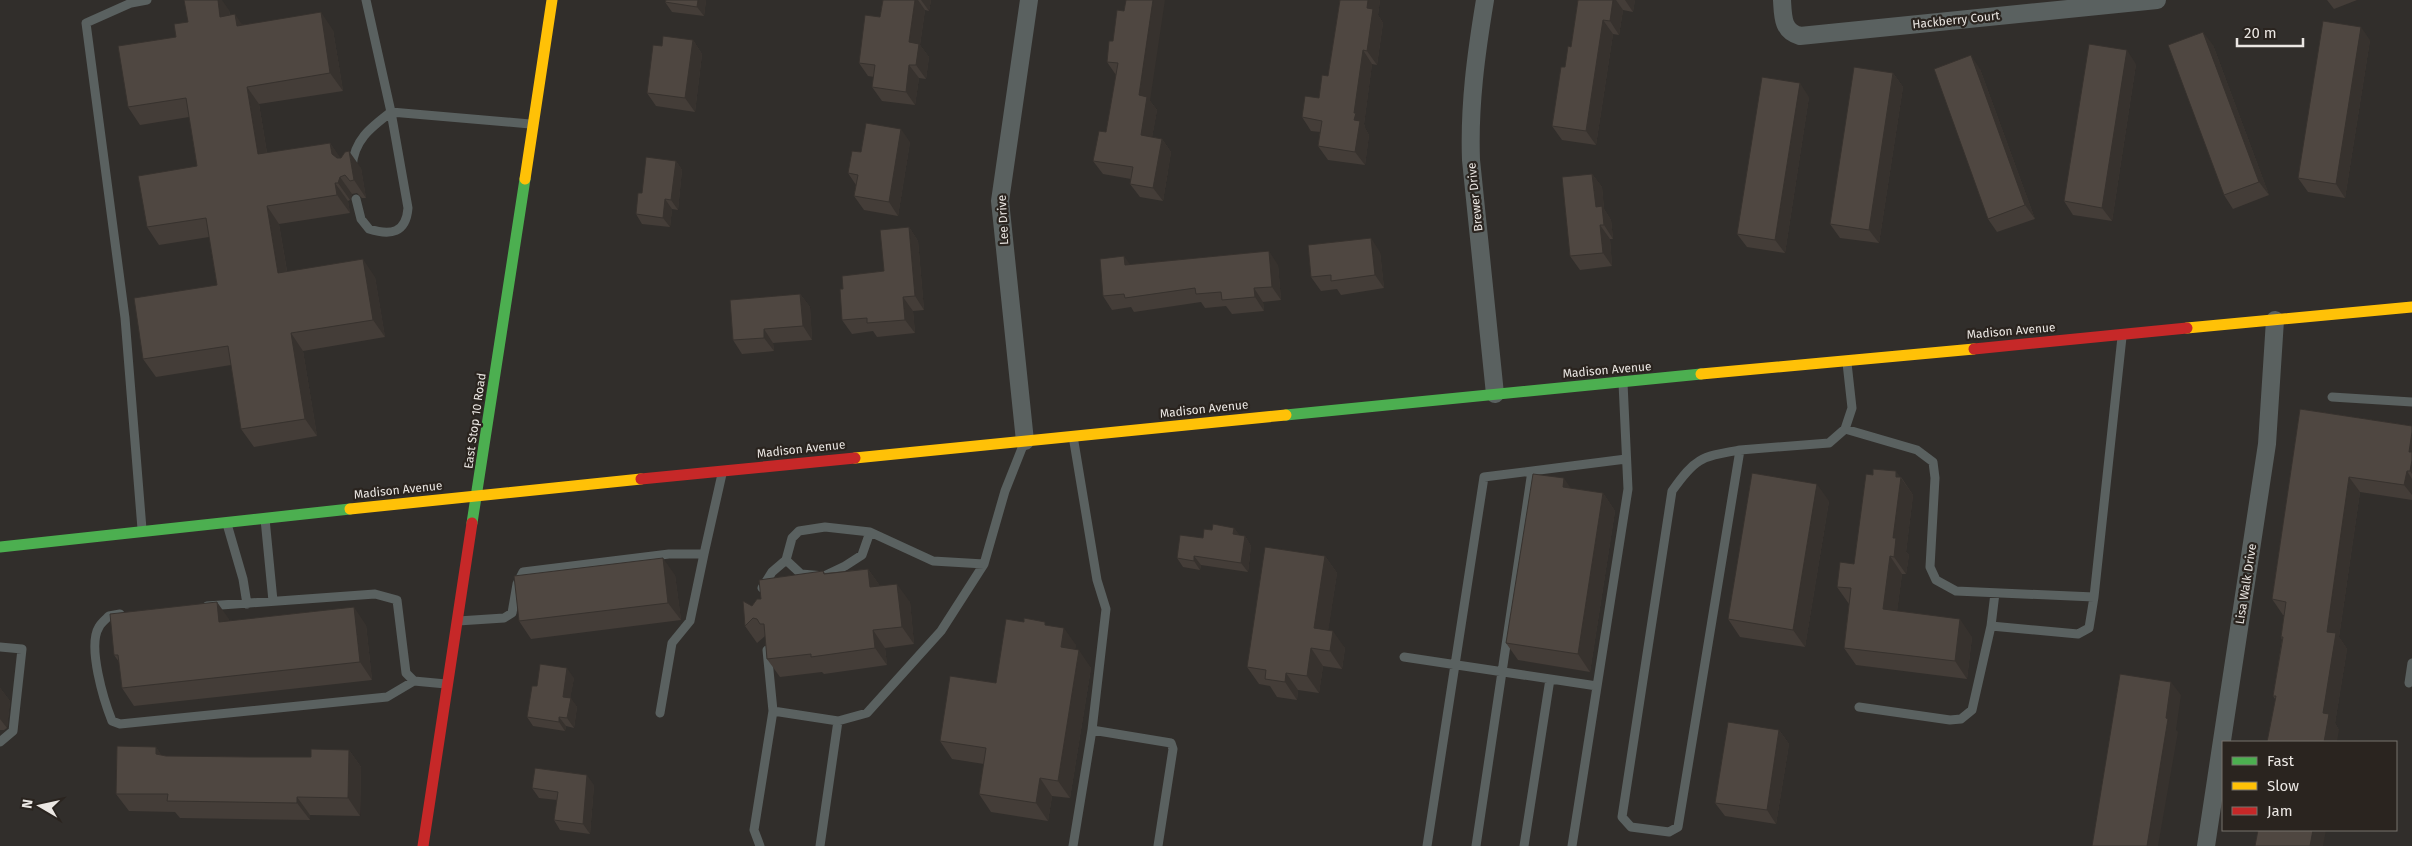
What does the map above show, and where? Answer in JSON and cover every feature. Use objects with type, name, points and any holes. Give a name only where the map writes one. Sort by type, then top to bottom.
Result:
[{"type":"main road","name":"East Stop 10 Road","points":[[423,846],[552,0]]},
{"type":"main road","name":"Madison Avenue","points":[[0,547],[478,495],[1495,394],[2412,307]]},
{"type":"street","name":"Lee Drive","points":[[1025,441],[1000,201],[1029,0]]},
{"type":"street","name":"Brewer Drive","points":[[1484,0],[1472,84],[1470,126],[1471,160],[1495,394]]},
{"type":"street","name":"Hackberry Court","points":[[1782,0],[1784,23],[1792,33],[1800,36],[2157,0]]},
{"type":"street","name":"Lisa Walk Drive","points":[[2206,846],[2267,444],[2275,320]]},
{"type":"lane","points":[[143,532],[125,318],[86,23],[131,3],[147,0]]},
{"type":"lane","points":[[356,199],[361,219],[369,229],[390,233],[400,229],[407,219],[408,208],[366,0]]},
{"type":"lane","points":[[351,170],[353,154],[364,134],[390,112],[533,124]]},
{"type":"lane","points":[[1991,626],[2078,634],[2089,628],[2094,597],[2122,334]]},
{"type":"lane","points":[[1740,450],[1678,827],[1669,832],[1631,827],[1622,817],[1672,491],[1687,471],[1705,457],[1740,450],[1829,443],[1845,429],[1852,408],[1847,360]]},
{"type":"lane","points":[[1572,846],[1628,489],[1623,382]]},
{"type":"lane","points":[[2332,398],[2412,402]]},
{"type":"lane","points":[[1845,429],[1917,450],[1933,462],[1935,478],[1931,573],[1936,580],[1956,591],[2094,597]]},
{"type":"lane","points":[[1073,436],[1097,580],[1106,609],[1092,730],[1073,846]]},
{"type":"lane","points":[[773,712],[838,721],[867,713],[941,631],[984,564],[1006,491],[1025,441]]},
{"type":"lane","points":[[1426,846],[1484,477],[1626,459]]},
{"type":"lane","points":[[660,713],[672,644],[690,621],[723,471]]},
{"type":"lane","points":[[1476,846],[1532,471]]},
{"type":"lane","points":[[265,519],[273,601]]},
{"type":"lane","points":[[227,523],[243,579],[247,604]]},
{"type":"lane","points":[[760,594],[763,584],[772,572],[786,560],[792,538],[799,531],[826,527],[870,532],[933,560],[984,564]]},
{"type":"lane","points":[[786,560],[801,574],[824,576],[846,566],[862,555],[870,532]]},
{"type":"lane","points":[[458,621],[504,618],[512,613],[517,584],[523,572],[669,554],[704,554]]},
{"type":"lane","points":[[1859,707],[1950,720],[1961,719],[1972,710],[1991,626],[1995,593]]},
{"type":"lane","points":[[194,608],[375,594],[397,600],[406,673],[414,681]]},
{"type":"lane","points":[[127,614],[109,616],[98,628],[94,648],[107,709],[112,721],[120,724],[387,697],[414,681],[448,685]]},
{"type":"lane","points":[[760,846],[754,830],[773,712],[766,642]]},
{"type":"lane","points":[[0,647],[22,649],[13,731],[0,742]]},
{"type":"lane","points":[[1404,656],[1598,686]]},
{"type":"lane","points":[[2409,683],[2412,663]]},
{"type":"lane","points":[[1524,846],[1550,679]]},
{"type":"lane","points":[[820,846],[838,721]]},
{"type":"lane","points":[[1092,730],[1171,743],[1173,749],[1158,846]]},
{"type":"building","points":[[184,0],[218,0],[220,17],[235,14],[237,26],[321,12],[330,73],[247,87],[258,154],[330,143],[332,154],[337,158],[341,158],[345,152],[349,151],[354,180],[350,181],[345,175],[340,177],[338,183],[335,183],[337,195],[267,206],[278,273],[363,259],[373,320],[291,333],[305,419],[241,429],[228,346],[143,359],[134,298],[217,285],[206,218],[147,227],[138,176],[197,166],[186,98],[128,107],[118,46],[176,37],[174,24],[188,22]]},
{"type":"building","points":[[666,0],[698,0],[697,7],[665,2]]},
{"type":"building","points":[[883,0],[915,0],[909,42],[919,44],[916,65],[909,65],[906,92],[872,87],[875,65],[859,63],[865,15],[880,17]]},
{"type":"building","points":[[1126,0],[1153,0],[1139,95],[1147,97],[1141,135],[1162,139],[1153,188],[1130,184],[1133,167],[1093,161],[1099,131],[1106,132],[1118,63],[1107,62],[1109,41],[1113,41],[1117,10],[1124,11]]},
{"type":"building","points":[[1340,0],[1368,0],[1367,8],[1373,9],[1367,51],[1363,50],[1354,113],[1356,113],[1354,120],[1360,121],[1355,152],[1318,146],[1322,121],[1302,117],[1305,96],[1319,98],[1322,75],[1328,76]]},
{"type":"building","points":[[1578,0],[1613,0],[1610,21],[1603,20],[1586,131],[1552,126],[1561,67],[1565,67],[1568,46],[1571,47]]},
{"type":"building","points":[[2323,21],[2361,27],[2336,184],[2298,178]]},
{"type":"building","points":[[2203,32],[2259,182],[2224,195],[2168,45]]},
{"type":"building","points":[[663,36],[693,40],[685,98],[647,93],[653,45],[662,46]]},
{"type":"building","points":[[2089,44],[2127,50],[2102,208],[2064,201]]},
{"type":"building","points":[[1971,55],[2025,205],[1988,219],[1934,69]]},
{"type":"building","points":[[1854,67],[1893,73],[1869,230],[1830,224]]},
{"type":"building","points":[[1762,77],[1800,83],[1775,240],[1737,234]]},
{"type":"building","points":[[866,123],[901,129],[889,202],[854,196],[858,175],[848,173],[852,151],[861,152]]},
{"type":"building","points":[[646,157],[676,161],[671,200],[665,199],[663,218],[636,214],[638,193],[642,193]]},
{"type":"building","points":[[1592,174],[1596,207],[1602,206],[1604,225],[1600,225],[1603,253],[1570,256],[1562,177]]},
{"type":"building","points":[[909,227],[915,296],[903,297],[905,320],[867,323],[867,318],[842,320],[840,289],[843,289],[842,276],[884,271],[880,230]]},
{"type":"building","points":[[1371,238],[1375,275],[1331,281],[1331,275],[1311,277],[1308,245]]},
{"type":"building","points":[[1269,251],[1272,287],[1254,288],[1255,297],[1222,300],[1221,292],[1196,294],[1195,288],[1125,298],[1124,294],[1103,296],[1100,259],[1124,256],[1125,265]]},
{"type":"building","points":[[800,294],[803,326],[764,329],[764,338],[733,340],[730,300]]},
{"type":"building","points":[[2300,409],[2412,426],[2409,452],[2412,452],[2412,460],[2404,485],[2349,477],[2327,632],[2336,633],[2323,713],[2329,714],[2324,741],[2267,741],[2276,696],[2273,696],[2283,637],[2281,637],[2286,602],[2272,599]]},
{"type":"building","points":[[1873,469],[1896,471],[1896,477],[1901,477],[1893,538],[1896,538],[1894,557],[1890,556],[1883,609],[1960,619],[1955,661],[1844,648],[1851,588],[1837,587],[1840,562],[1854,564],[1866,474],[1873,475]]},
{"type":"building","points":[[1752,473],[1817,484],[1793,630],[1728,619]]},
{"type":"building","points":[[1533,474],[1564,478],[1563,487],[1603,493],[1578,654],[1506,643]]},
{"type":"building","points":[[1213,524],[1234,528],[1233,534],[1245,536],[1241,563],[1194,556],[1194,561],[1177,558],[1180,535],[1203,538],[1204,529],[1212,530]]},
{"type":"building","points":[[1265,547],[1325,556],[1314,628],[1333,631],[1330,651],[1311,648],[1307,676],[1286,673],[1285,682],[1265,679],[1266,670],[1247,667]]},
{"type":"building","points":[[663,558],[668,603],[519,621],[514,576]]},
{"type":"building","points":[[868,569],[870,587],[897,584],[902,627],[873,630],[875,648],[811,657],[811,654],[767,659],[764,624],[760,624],[757,619],[753,618],[745,626],[743,601],[752,606],[757,599],[761,599],[759,580],[823,571],[824,574]]},
{"type":"building","points":[[217,602],[219,622],[354,607],[360,662],[122,688],[118,655],[114,655],[110,614]]},
{"type":"building","points":[[1024,618],[1045,622],[1045,625],[1064,628],[1061,647],[1079,650],[1058,781],[1040,778],[1036,803],[979,794],[986,748],[940,741],[950,676],[996,683],[1006,619],[1024,622]]},
{"type":"building","points":[[540,664],[567,668],[563,697],[571,698],[567,718],[559,717],[559,722],[527,717],[532,686],[537,686]]},
{"type":"building","points":[[2120,674],[2171,682],[2166,718],[2168,719],[2147,846],[2092,846]]},
{"type":"building","points":[[1728,722],[1779,730],[1767,810],[1715,803]]},
{"type":"building","points":[[117,746],[156,747],[156,754],[166,756],[311,757],[311,749],[349,750],[348,798],[297,797],[297,803],[167,801],[168,794],[116,794]]},
{"type":"building","points":[[535,768],[587,775],[583,824],[554,820],[558,792],[532,788]]},
{"type":"building","points":[[2258,831],[2313,831],[2310,846],[2255,846]]},
{"type":"traffic: fast","points":[[472,523],[525,179]]},
{"type":"traffic: fast","points":[[1286,415],[1701,374]]},
{"type":"traffic: fast","points":[[0,547],[350,509]]},
{"type":"traffic: slow","points":[[525,179],[552,0]]},
{"type":"traffic: slow","points":[[2187,328],[2412,307]]},
{"type":"traffic: slow","points":[[1701,374],[1974,349]]},
{"type":"traffic: slow","points":[[855,458],[1286,415]]},
{"type":"traffic: slow","points":[[350,509],[641,479]]},
{"type":"traffic: jam","points":[[1974,349],[2187,328]]},
{"type":"traffic: jam","points":[[641,479],[855,458]]},
{"type":"traffic: jam","points":[[423,846],[472,523]]}]
